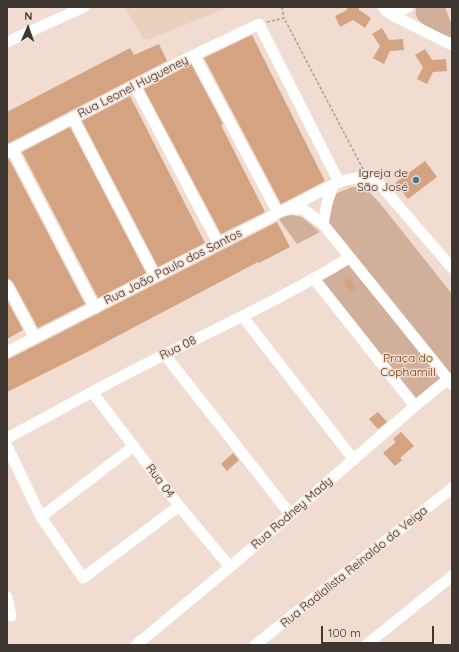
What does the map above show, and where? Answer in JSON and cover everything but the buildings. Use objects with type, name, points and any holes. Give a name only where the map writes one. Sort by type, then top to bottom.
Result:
[{"type":"street","points":[[7,42],[84,7]]},
{"type":"street","points":[[383,7],[392,15],[452,45]]},
{"type":"street","points":[[392,15],[408,7]]},
{"type":"street","points":[[259,24],[336,183],[327,203],[323,224]]},
{"type":"street","name":"Rua Leonel Hugueney","points":[[10,150],[194,55],[259,24]]},
{"type":"street","points":[[194,55],[281,211],[303,209],[323,224],[450,382]]},
{"type":"street","points":[[135,86],[218,244]]},
{"type":"street","points":[[73,118],[155,276]]},
{"type":"street","points":[[10,150],[95,308]]},
{"type":"street","name":"Rua João Paulo dos Santos","points":[[7,352],[336,183],[360,177],[368,178]]},
{"type":"street","points":[[368,178],[378,182],[452,268]]},
{"type":"street","name":"Rua 08","points":[[7,438],[165,355],[315,280],[349,258]]},
{"type":"street","points":[[315,280],[415,406]]},
{"type":"street","points":[[7,285],[35,338]]},
{"type":"street","points":[[243,317],[354,460]]},
{"type":"street","points":[[165,355],[290,514]]},
{"type":"street","name":"Rua Rodney Mady","points":[[136,645],[354,460],[415,406],[450,382]]},
{"type":"street","name":"Rua 04","points":[[93,393],[179,506],[230,566]]},
{"type":"street","points":[[7,446],[41,517],[82,578],[179,506]]},
{"type":"street","points":[[41,517],[134,446]]},
{"type":"street","name":"Rua Radialista Reinaldo da Veiga","points":[[255,645],[452,488]]},
{"type":"street","points":[[366,645],[452,576]]},
{"type":"street","points":[[7,597],[11,616]]},
{"type":"path","points":[[282,7],[284,18],[368,178]]},
{"type":"path","points":[[259,24],[284,18]]},
{"type":"shaded area","points":[[125,7],[229,7],[150,39],[143,39]]},
{"type":"green space","points":[[417,7],[445,7],[452,26],[452,38],[421,23],[415,13]]},
{"type":"green space","points":[[352,187],[365,188],[379,202],[452,294],[452,383],[326,223],[327,208],[337,193]]},
{"type":"green space","points":[[292,215],[302,217],[320,232],[297,244],[278,218]]},
{"type":"green space","name":"Praça do Cophamill","points":[[347,263],[442,378],[415,401],[318,280]]},
{"type":"place","name":"Igreja de São José","points":[[416,180]]}]
